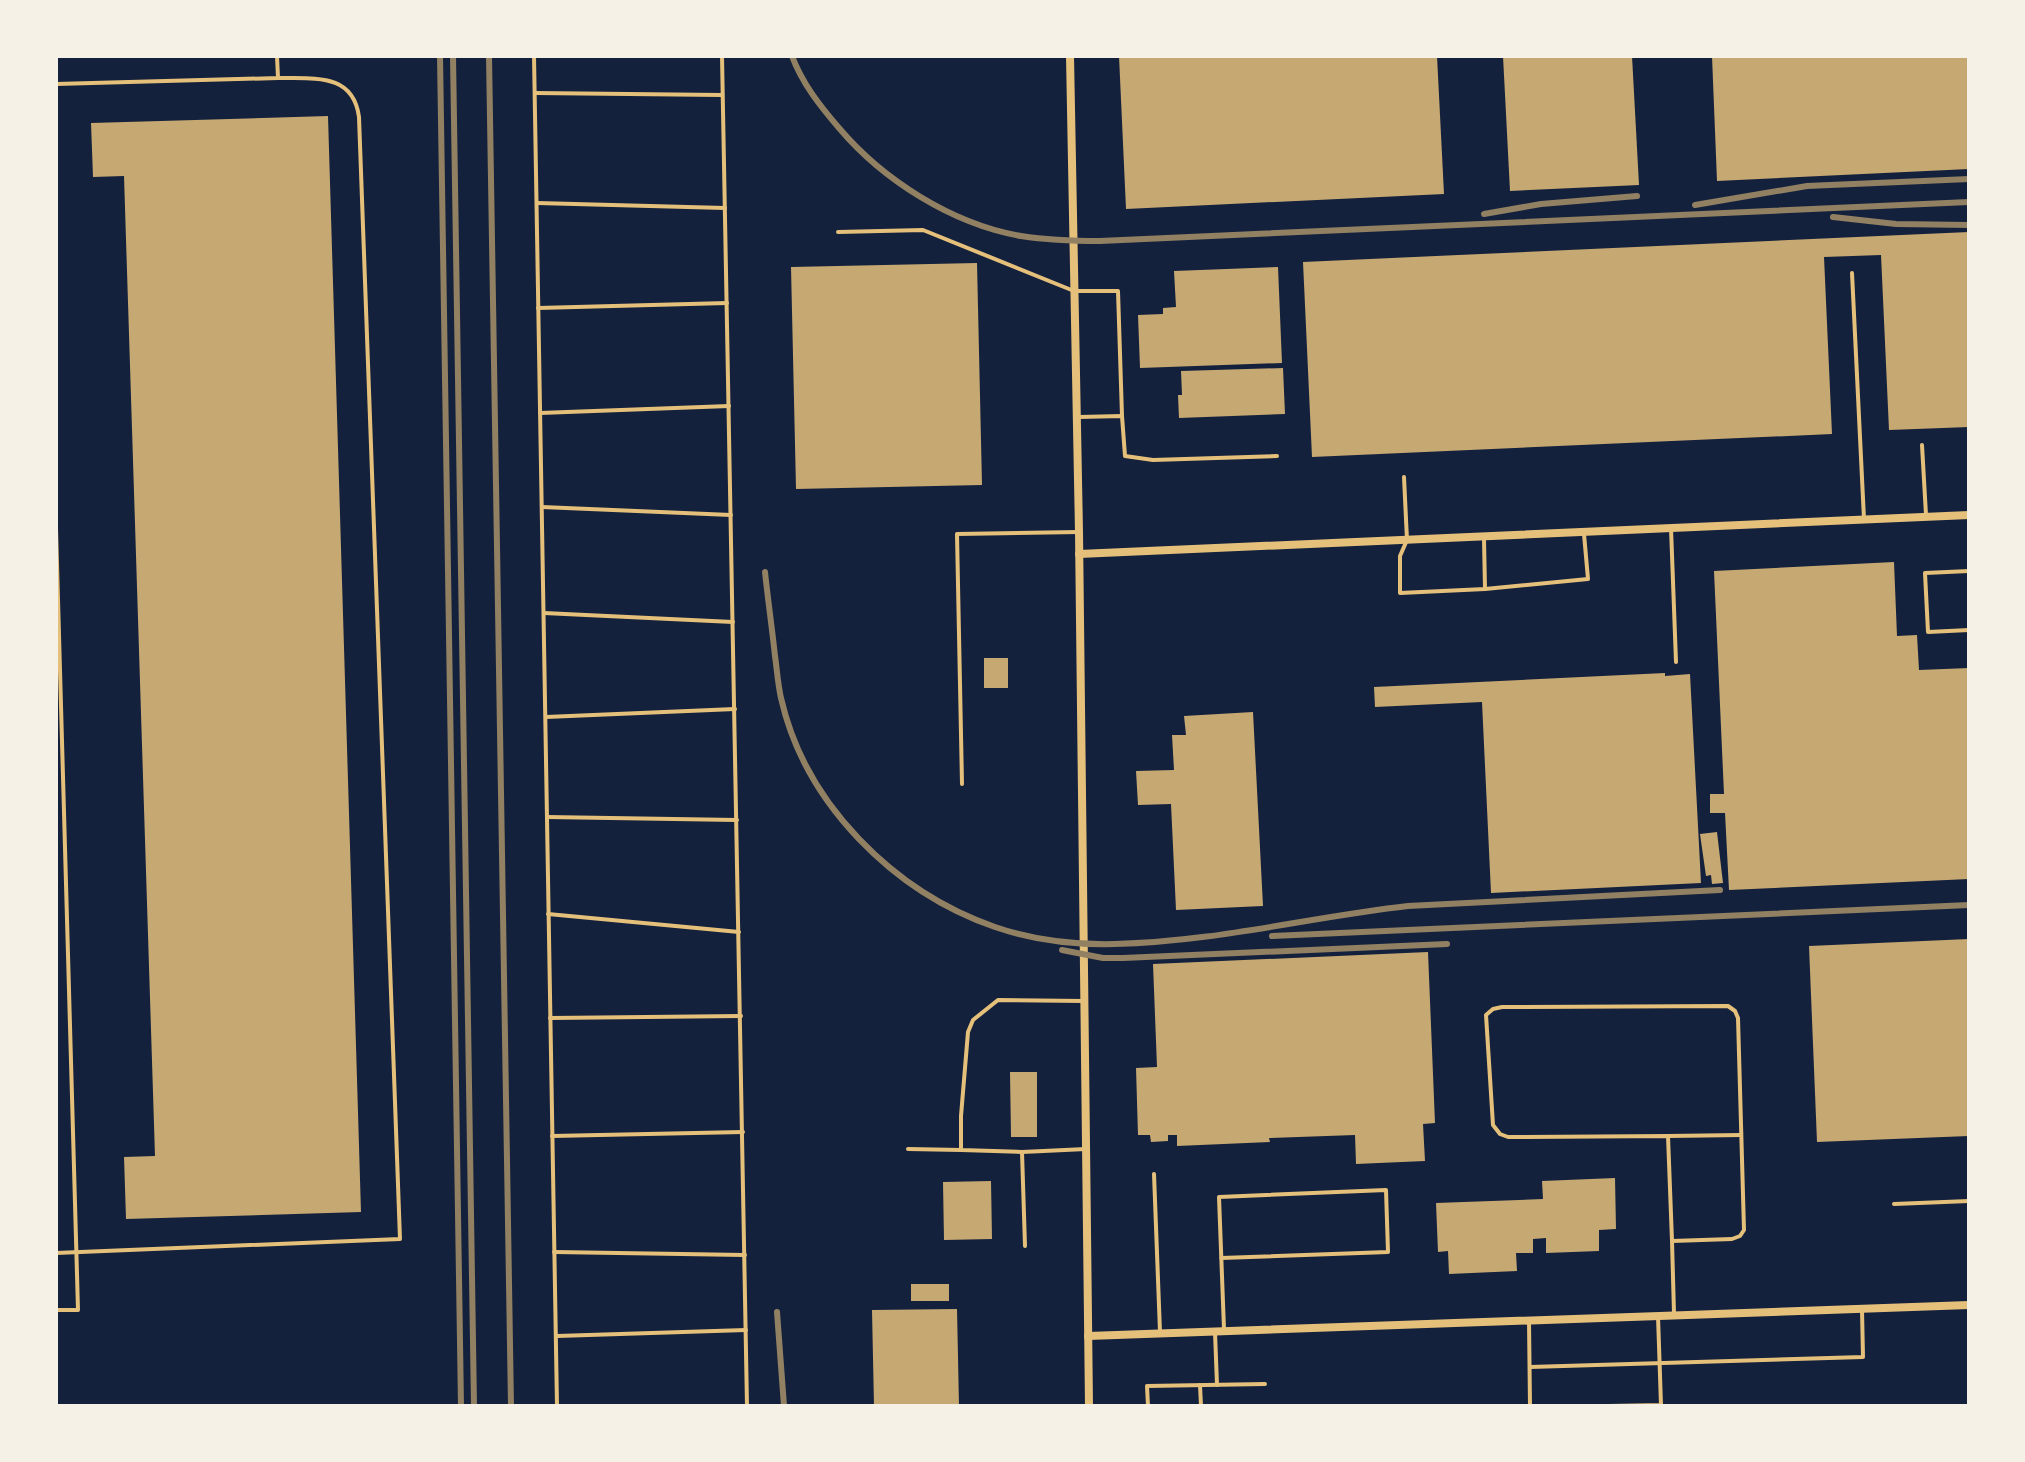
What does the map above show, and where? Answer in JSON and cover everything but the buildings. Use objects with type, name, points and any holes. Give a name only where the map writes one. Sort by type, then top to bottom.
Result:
[{"type":"street","points":[[1070,56],[1089,1406]]},
{"type":"street","points":[[1079,554],[1969,515]]},
{"type":"street","points":[[1088,1336],[1969,1305]]},
{"type":"lane","points":[[277,56],[278,78]]},
{"type":"lane","points":[[534,56],[557,1406]]},
{"type":"lane","points":[[722,56],[747,1406]]},
{"type":"lane","points":[[56,84],[324,79],[345,87],[358,106],[400,1239],[56,1253]]},
{"type":"lane","points":[[535,93],[722,95]]},
{"type":"lane","points":[[537,203],[725,208]]},
{"type":"lane","points":[[838,232],[923,230],[1074,291],[1118,291],[1125,456],[1153,460],[1277,456]]},
{"type":"lane","points":[[1852,273],[1864,519]]},
{"type":"lane","points":[[538,308],[727,303]]},
{"type":"lane","points":[[540,413],[729,406]]},
{"type":"lane","points":[[1077,417],[1122,416]]},
{"type":"lane","points":[[1922,445],[1926,517]]},
{"type":"lane","points":[[1404,477],[1407,540],[1400,556],[1400,593],[1588,579],[1584,532]]},
{"type":"lane","points":[[542,507],[731,515]]},
{"type":"lane","points":[[56,528],[78,1310],[56,1310]]},
{"type":"lane","points":[[1671,528],[1676,662]]},
{"type":"lane","points":[[962,784],[957,534],[1079,532]]},
{"type":"lane","points":[[1484,536],[1485,589]]},
{"type":"lane","points":[[1969,571],[1925,573],[1928,632],[1969,630]]},
{"type":"lane","points":[[544,613],[733,622]]},
{"type":"lane","points":[[545,717],[735,709]]},
{"type":"lane","points":[[547,817],[737,820]]},
{"type":"lane","points":[[548,914],[739,932]]},
{"type":"lane","points":[[961,1150],[968,1032],[973,1020],[998,1000],[1084,1001]]},
{"type":"lane","points":[[1672,1241],[1732,1239],[1744,1230],[1738,1018],[1735,1011],[1728,1006],[1502,1007],[1486,1015],[1493,1125],[1500,1134],[1508,1137],[1741,1135]]},
{"type":"lane","points":[[550,1018],[741,1016]]},
{"type":"lane","points":[[552,1136],[743,1132]]},
{"type":"lane","points":[[1668,1136],[1674,1316]]},
{"type":"lane","points":[[908,1149],[1022,1152],[1086,1149]]},
{"type":"lane","points":[[1022,1152],[1025,1246]]},
{"type":"lane","points":[[1154,1174],[1160,1334]]},
{"type":"lane","points":[[1217,1385],[1221,1258],[1219,1197],[1386,1190],[1388,1252],[1221,1258]]},
{"type":"lane","points":[[1894,1204],[1969,1201]]},
{"type":"lane","points":[[554,1252],[745,1255]]},
{"type":"lane","points":[[1530,1367],[1863,1357],[1862,1309]]},
{"type":"lane","points":[[1608,1406],[1661,1405],[1658,1316]]},
{"type":"lane","points":[[1529,1321],[1530,1406]]},
{"type":"lane","points":[[555,1336],[746,1330]]},
{"type":"lane","points":[[1148,1406],[1147,1386],[1265,1384]]},
{"type":"lane","points":[[1200,1385],[1201,1406]]},
{"type":"railway","points":[[440,56],[461,1406]]},
{"type":"railway","points":[[453,56],[474,1406]]},
{"type":"railway","points":[[489,56],[511,1406]]},
{"type":"railway","points":[[792,56],[818,103],[876,165],[945,210],[995,230],[1021,236],[1100,241],[1969,202]]},
{"type":"railway","points":[[1695,205],[1807,186],[1969,179]]},
{"type":"railway","points":[[1484,214],[1541,204],[1637,196]]},
{"type":"railway","points":[[1833,217],[1896,224],[1969,225]]},
{"type":"railway","points":[[765,572],[781,698],[793,737],[810,774],[859,839],[889,867],[922,891],[995,927],[1069,942],[1152,942],[1408,906],[1720,890]]},
{"type":"railway","points":[[1272,936],[1969,905]]},
{"type":"railway","points":[[1062,950],[1103,958],[1123,958],[1447,944]]},
{"type":"railway","points":[[777,1312],[784,1406]]}]
